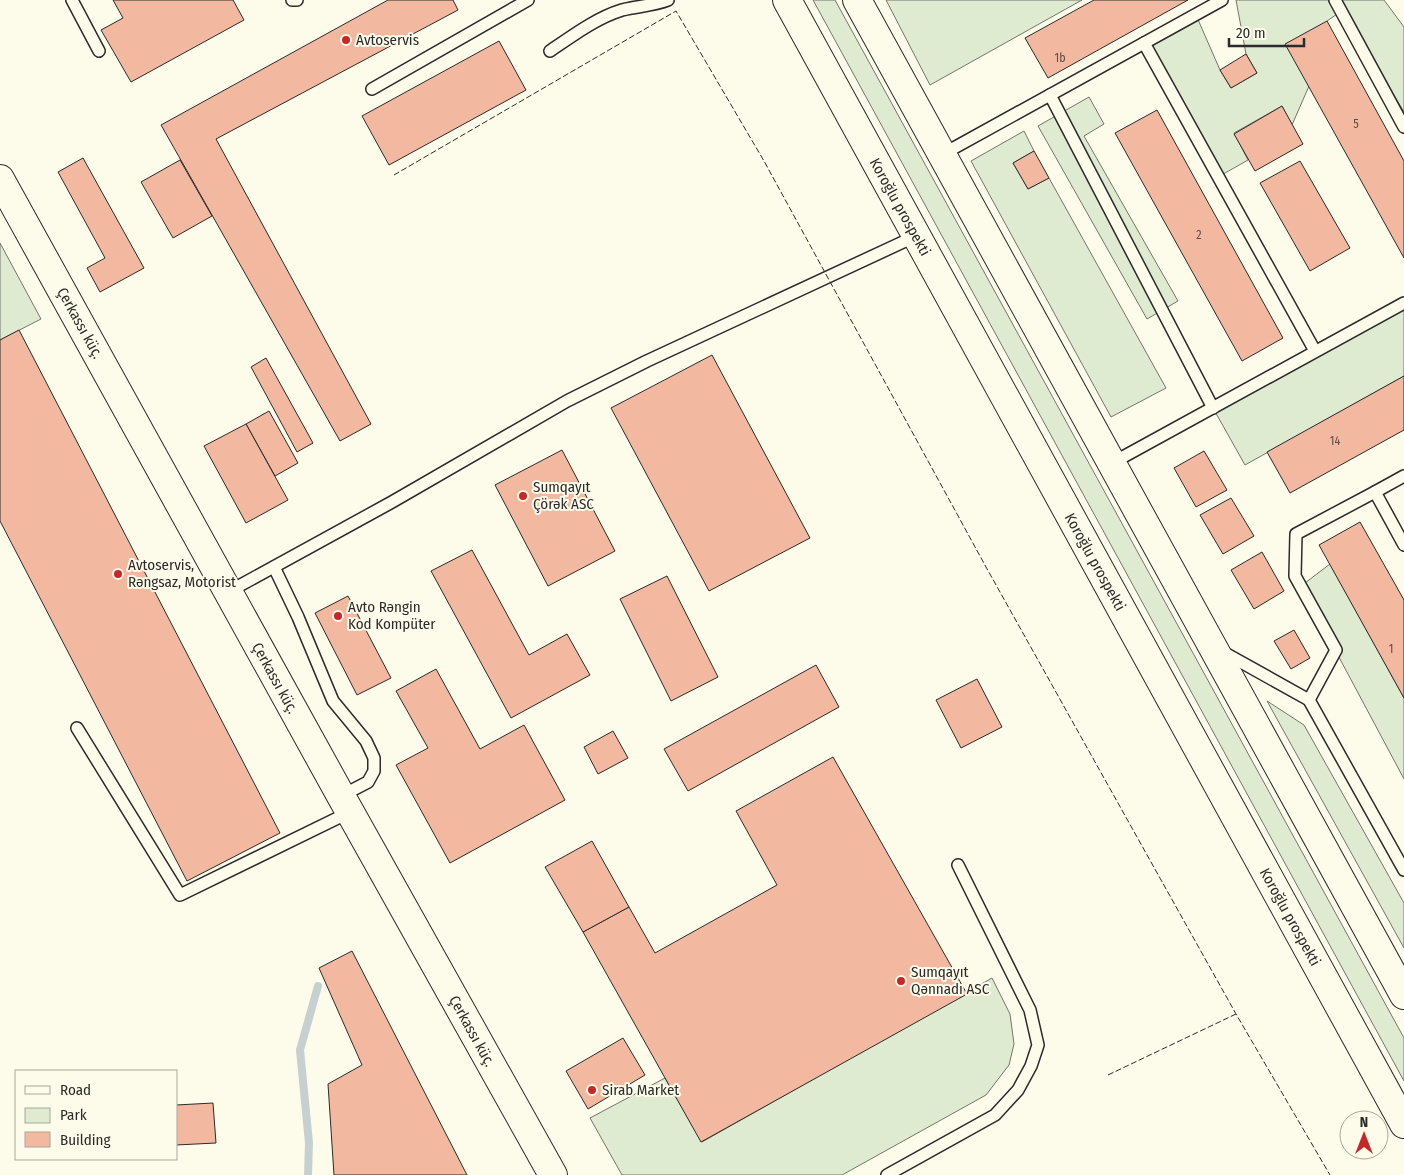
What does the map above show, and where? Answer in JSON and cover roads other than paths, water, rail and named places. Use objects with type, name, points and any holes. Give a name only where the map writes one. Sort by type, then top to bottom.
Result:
[{"type":"main road","name":"Koroğlu prospekti","points":[[787,0],[1404,1124]]},
{"type":"main road","points":[[857,0],[1404,995]]},
{"type":"main road","name":"Çerkassı küç.","points":[[0,178],[345,804],[553,1175]]},
{"type":"lane","points":[[72,0],[99,51]]},
{"type":"lane","points":[[292,0],[297,0]]},
{"type":"lane","points":[[372,89],[528,0]]},
{"type":"lane","points":[[550,51],[595,22],[622,10],[638,4],[668,0]]},
{"type":"lane","points":[[943,154],[1222,0]]},
{"type":"lane","points":[[1335,0],[1404,127]]},
{"type":"lane","points":[[1144,43],[1316,351]]},
{"type":"lane","points":[[1050,96],[1213,408]]},
{"type":"lane","points":[[228,592],[567,402],[647,361],[916,236]]},
{"type":"lane","points":[[1112,464],[1404,303]]},
{"type":"lane","points":[[1309,700],[1336,650],[1295,576],[1296,534],[1404,476]]},
{"type":"lane","points":[[1374,492],[1404,545]]},
{"type":"lane","points":[[77,728],[180,896],[345,804],[368,782],[374,771],[374,758],[366,741],[333,701],[298,617],[274,567]]},
{"type":"lane","points":[[1211,646],[1309,700],[1404,870]]},
{"type":"lane","points":[[887,1175],[995,1115],[1018,1090],[1031,1066],[1038,1045],[1030,1010],[958,865]]},
{"type":"waterway","points":[[308,1175],[309,1143],[300,1050],[318,986]]},
{"type":"place","name":"Avtoservis","points":[[346,40]]},
{"type":"place","name":"Sumqayıt Çörək ASC","points":[[523,496]]},
{"type":"place","name":"Avtoservis, Rəngsaz, Motorist","points":[[118,574]]},
{"type":"place","name":"Avto Rəngin Kod Kompüter","points":[[338,616]]},
{"type":"place","name":"Sumqayıt Qənnadı ASC","points":[[901,981]]},
{"type":"place","name":"Sirab Market","points":[[592,1090]]}]
